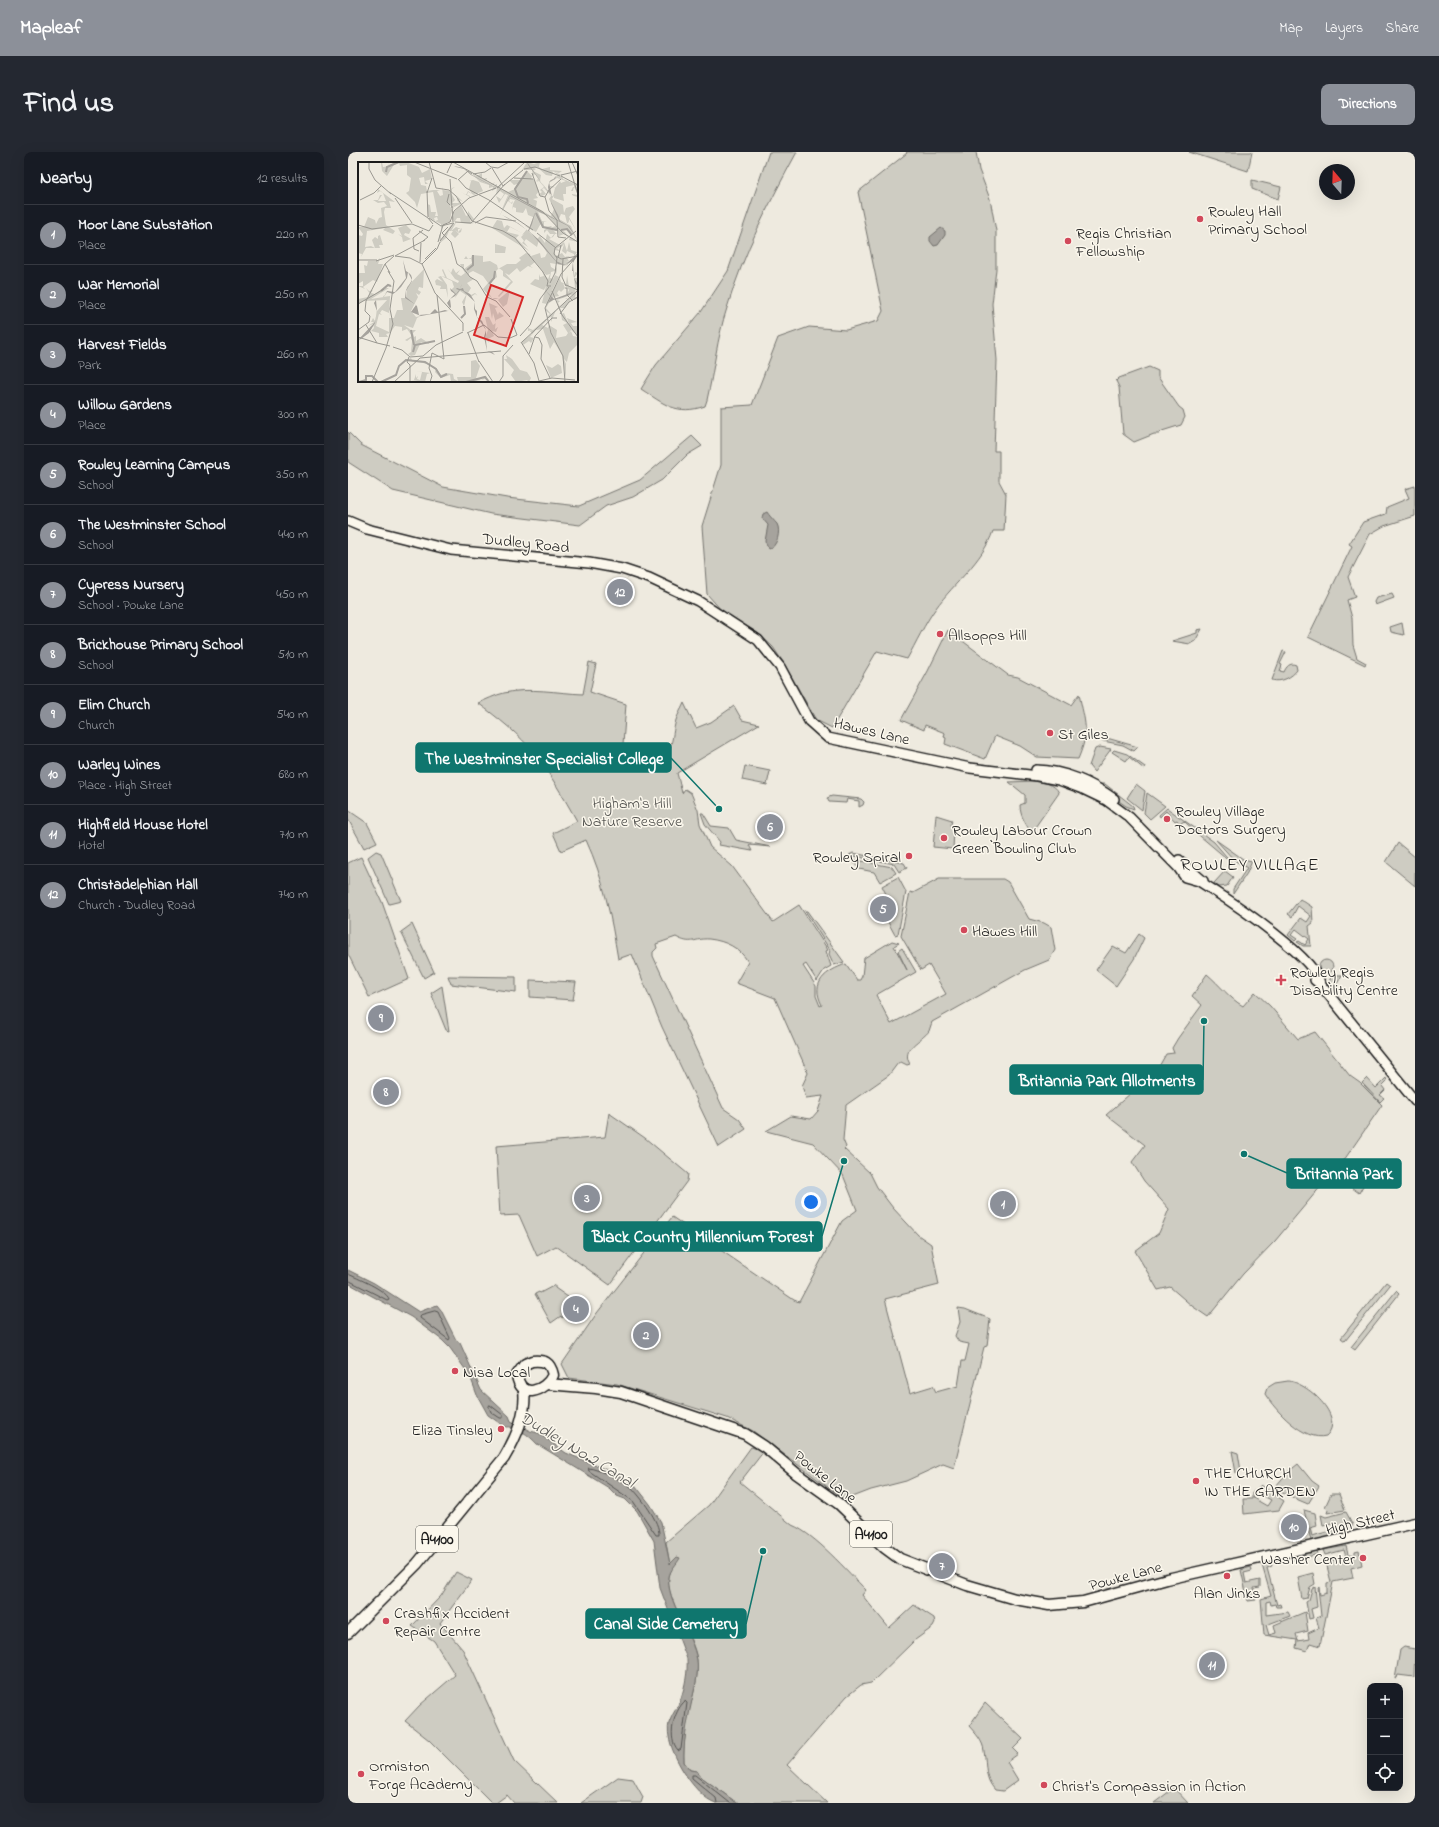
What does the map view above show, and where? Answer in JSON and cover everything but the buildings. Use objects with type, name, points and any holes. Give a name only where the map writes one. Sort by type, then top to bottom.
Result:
[{"type":"main road","name":"Dudley Road","points":[[348,521],[367,529],[451,550],[611,567],[650,578],[698,601]]},
{"type":"main road","name":"Hawes Lane","points":[[698,601],[758,640],[766,648],[780,667],[809,721],[828,738],[970,768],[1002,771],[1039,770],[1073,781],[1093,785],[1115,799],[1139,820],[1189,873],[1295,949],[1320,984],[1415,1101]]},
{"type":"main road","name":"A4100","points":[[348,1633],[417,1564],[491,1476],[504,1458],[515,1437],[526,1402],[536,1390],[547,1384],[553,1375],[549,1364],[545,1362],[532,1361],[525,1364],[517,1375],[520,1385],[524,1389],[526,1402]]},
{"type":"main road","name":"Powke Lane","points":[[547,1384],[596,1388],[621,1392],[744,1434],[765,1447],[797,1474],[839,1504],[886,1548],[900,1559],[952,1580],[1015,1599],[1049,1605],[1077,1603],[1217,1568]]},
{"type":"main road","points":[[524,1389],[536,1390]]},
{"type":"main road","name":"High Street","points":[[1217,1568],[1415,1523]]},
{"type":"green space","points":[[769,152],[797,152],[758,228],[741,267],[724,319],[705,406],[686,410],[671,407],[641,389],[656,365],[701,312],[728,271]]},
{"type":"green space","points":[[906,152],[976,152],[979,170],[990,199],[996,231],[996,269],[992,304],[997,360],[994,451],[999,451],[999,481],[1006,494],[1004,531],[993,531],[975,562],[932,614],[907,659],[877,651],[832,728],[816,720],[785,665],[773,647],[758,633],[722,611],[707,594],[702,526],[721,465],[721,407],[752,405],[778,338],[809,327],[846,330],[878,321],[883,311],[858,192],[907,153]]},
{"type":"green space","points":[[1189,152],[1252,152],[1248,171]]},
{"type":"green space","points":[[1252,180],[1281,187],[1278,199],[1252,189]]},
{"type":"green space","points":[[1149,367],[1158,371],[1158,377],[1179,407],[1183,410],[1185,417],[1181,425],[1134,442],[1123,434],[1119,387],[1116,381],[1119,378]]},
{"type":"green space","points":[[348,432],[361,445],[443,487],[507,498],[579,506],[640,480],[692,436],[702,446],[687,455],[662,480],[633,497],[606,506],[580,525],[491,514],[393,491],[348,462]]},
{"type":"green space","points":[[1415,486],[1415,516],[1384,526],[1370,534],[1348,577],[1355,597],[1347,600],[1352,618],[1353,645],[1357,658],[1366,663],[1365,665],[1308,637],[1352,546],[1349,544],[1363,522],[1386,514],[1387,507],[1409,498],[1405,489]]},
{"type":"green space","points":[[1392,594],[1394,598],[1375,605],[1374,602],[1376,598]]},
{"type":"green space","points":[[1402,623],[1404,635],[1391,632],[1390,627]]},
{"type":"green space","points":[[1202,629],[1195,641],[1190,644],[1172,641],[1197,633],[1197,630]]},
{"type":"green space","points":[[948,630],[1008,675],[1018,677],[1071,705],[1079,694],[1085,734],[1078,759],[1037,757],[1020,746],[995,736],[985,759],[945,744],[945,733],[925,725],[924,730],[901,720],[928,671]]},
{"type":"green space","points":[[1283,651],[1286,652],[1280,664],[1282,665],[1280,671],[1284,672],[1287,667],[1292,664],[1296,665],[1297,670],[1286,679],[1275,681],[1272,680]]},
{"type":"green space","name":"Higham's Hill Nature Reserve","points":[[589,662],[596,664],[590,692],[626,704],[623,744],[655,763],[666,753],[671,744],[676,720],[684,703],[696,728],[711,722],[734,706],[742,720],[759,724],[677,773],[682,793],[685,789],[691,793],[698,810],[700,824],[710,847],[732,866],[773,922],[799,905],[828,950],[826,951],[831,966],[824,970],[817,981],[806,964],[803,966],[816,986],[816,996],[820,1006],[822,1005],[818,990],[819,984],[826,974],[846,964],[857,980],[860,980],[862,976],[864,958],[892,941],[899,943],[894,946],[907,970],[898,951],[902,948],[916,972],[876,995],[891,1024],[946,994],[929,965],[921,970],[901,936],[910,892],[913,893],[939,879],[1003,879],[1008,882],[1029,919],[1044,923],[1051,927],[1055,950],[1049,960],[1025,970],[932,1022],[926,1035],[910,1049],[908,1058],[910,1064],[907,1065],[901,1062],[898,1063],[889,1075],[846,1105],[843,1140],[846,1147],[844,1149],[870,1173],[877,1187],[893,1208],[918,1235],[931,1244],[939,1285],[885,1299],[910,1393],[933,1386],[936,1392],[958,1386],[962,1361],[965,1361],[969,1344],[959,1342],[955,1336],[960,1322],[958,1308],[965,1309],[990,1319],[987,1346],[984,1347],[954,1468],[943,1464],[906,1481],[871,1490],[845,1500],[753,1431],[727,1418],[617,1384],[569,1378],[562,1364],[597,1313],[672,1217],[799,1302],[842,1221],[857,1210],[843,1175],[813,1143],[766,1131],[791,1116],[811,1119],[818,1111],[823,1096],[806,1098],[802,1086],[808,1073],[775,998],[736,983],[748,962],[737,949],[727,943],[715,940],[704,939],[686,941],[676,937],[656,944],[657,948],[653,952],[653,956],[723,1108],[739,1119],[746,1129],[719,1147],[662,1027],[632,954],[618,959],[610,913],[598,869],[586,840],[561,851],[553,833],[577,821],[552,778],[535,754],[501,720],[478,703],[501,694],[524,690],[583,694]]},
{"type":"green space","points":[[1096,734],[1138,747],[1134,751],[1123,745],[1103,741]]},
{"type":"green space","points":[[1100,747],[1111,749],[1094,772],[1089,766],[1095,749]]},
{"type":"green space","points":[[1114,750],[1127,754],[1145,767],[1144,769],[1129,757],[1126,761],[1112,752]]},
{"type":"green space","points":[[745,766],[770,771],[767,785],[742,780]]},
{"type":"green space","points":[[1032,781],[1051,785],[1059,793],[1031,833],[1020,809],[1020,805],[1025,803],[1025,795],[1009,782]]},
{"type":"green space","points":[[1094,784],[1105,784],[1133,806],[1134,809],[1126,806]]},
{"type":"green space","points":[[1136,784],[1145,791],[1142,810],[1127,798]]},
{"type":"green space","points":[[1147,793],[1165,806],[1150,819],[1144,813]]},
{"type":"green space","points":[[832,796],[861,799],[864,802],[863,805],[859,807],[859,801],[847,799],[846,803],[829,802],[827,798]]},
{"type":"green space","points":[[1167,808],[1214,842],[1232,863],[1184,821],[1180,824],[1177,820],[1175,821],[1166,811],[1160,817],[1159,815]]},
{"type":"green space","points":[[348,810],[367,823],[377,842],[364,848],[348,819]]},
{"type":"green space","points":[[701,813],[703,813],[711,826],[729,828],[736,840],[771,847],[749,845],[752,851],[719,845],[720,842],[705,824]]},
{"type":"green space","name":"Rowley Labour Crown Green Bowling Club","points":[[936,815],[952,820],[951,825],[954,829],[953,849],[933,847]]},
{"type":"green space","points":[[1216,840],[1243,859],[1252,861],[1247,873],[1233,894],[1233,889],[1247,868],[1234,860]]},
{"type":"green space","points":[[1398,843],[1415,857],[1415,886],[1386,862]]},
{"type":"green space","points":[[376,851],[381,853],[401,901],[389,904],[368,857]]},
{"type":"green space","points":[[853,853],[904,863],[907,868],[899,872],[894,864],[849,855]]},
{"type":"green space","points":[[361,857],[382,902],[409,979],[369,997],[348,954],[348,863]]},
{"type":"green space","points":[[851,859],[892,867],[896,873],[880,882],[874,872],[859,869]]},
{"type":"green space","points":[[1225,871],[1233,877],[1227,886],[1219,887],[1214,883]]},
{"type":"green space","points":[[898,877],[906,892],[898,934],[895,935],[882,911],[886,894],[882,886]]},
{"type":"green space","points":[[1300,899],[1312,907],[1313,923],[1309,926],[1311,946],[1303,946],[1297,942],[1299,941],[1305,945],[1309,939],[1296,929],[1291,935],[1297,939],[1295,941],[1288,935],[1301,918],[1307,922],[1311,916],[1298,906],[1292,917],[1288,914]]},
{"type":"green space","points":[[805,911],[807,911],[844,962],[834,965],[829,954],[830,950]]},
{"type":"green space","points":[[412,924],[434,972],[424,978],[401,932]]},
{"type":"green space","points":[[1139,934],[1144,938],[1134,959],[1116,986],[1096,970],[1113,946],[1126,953]]},
{"type":"green space","points":[[1326,960],[1331,962],[1333,967],[1331,972],[1326,974],[1321,972],[1319,967],[1321,962]]},
{"type":"green space","points":[[1207,974],[1243,1006],[1255,992],[1270,1006],[1298,1039],[1315,1032],[1350,1076],[1360,1083],[1382,1105],[1342,1163],[1364,1184],[1359,1193],[1332,1173],[1275,1241],[1243,1274],[1208,1317],[1192,1306],[1170,1287],[1158,1290],[1135,1251],[1159,1233],[1169,1209],[1144,1181],[1132,1162],[1145,1145],[1106,1115],[1157,1070],[1166,1054],[1174,1053],[1172,1048],[1202,1005],[1192,996]]},
{"type":"green space","points":[[1332,975],[1342,975],[1333,991],[1328,984]]},
{"type":"green space","points":[[448,976],[516,977],[516,992],[451,984]]},
{"type":"green space","points":[[530,980],[576,982],[573,1000],[530,997]]},
{"type":"green space","points":[[442,986],[449,1031],[446,1030],[431,993]]},
{"type":"green space","points":[[1367,1078],[1376,1088],[1386,1078],[1387,1081],[1382,1086],[1385,1090],[1380,1095],[1384,1098],[1380,1102],[1362,1083]]},
{"type":"green space","points":[[609,1113],[645,1138],[688,1174],[687,1181],[610,1285],[556,1246],[537,1256],[519,1215],[500,1216],[496,1146],[605,1137]]},
{"type":"green space","points":[[1386,1282],[1390,1285],[1345,1341],[1341,1338]]},
{"type":"green space","points":[[555,1285],[555,1288],[575,1302],[572,1306],[570,1305],[565,1312],[567,1314],[551,1323],[535,1294]]},
{"type":"green space","points":[[1396,1291],[1399,1294],[1355,1350],[1351,1347]]},
{"type":"green space","points":[[1288,1381],[1304,1387],[1313,1393],[1328,1410],[1331,1419],[1331,1428],[1326,1436],[1317,1437],[1300,1430],[1283,1416],[1265,1394],[1267,1388],[1275,1383]]},
{"type":"green space","points":[[751,1447],[764,1451],[740,1482],[792,1525],[811,1537],[831,1554],[866,1590],[862,1595],[889,1628],[914,1605],[934,1618],[935,1623],[933,1627],[915,1640],[871,1683],[861,1685],[847,1696],[787,1765],[827,1803],[737,1803],[700,1776],[697,1771],[690,1770],[684,1762],[685,1736],[694,1692],[697,1660],[691,1640],[671,1596],[669,1577],[677,1557],[670,1565],[666,1542],[709,1505]]},
{"type":"green space","points":[[1232,1451],[1238,1453],[1241,1471],[1236,1473]]},
{"type":"green space","points":[[1298,1464],[1312,1481],[1319,1486],[1308,1504],[1289,1496],[1275,1487],[1288,1472]]},
{"type":"green space","points":[[1261,1485],[1284,1501],[1279,1510],[1244,1514],[1243,1499],[1252,1499],[1252,1493]],"holes":[[[1256,1492],[1271,1500],[1267,1506],[1253,1498]]]},
{"type":"green space","points":[[1331,1494],[1339,1494],[1345,1510],[1327,1513],[1328,1510],[1325,1507]]},
{"type":"green space","points":[[1304,1510],[1315,1513],[1317,1526],[1310,1528],[1312,1536],[1334,1530],[1332,1523],[1323,1525],[1321,1515],[1326,1517],[1346,1512],[1353,1525],[1346,1533],[1311,1541]]},
{"type":"green space","points":[[1346,1546],[1348,1555],[1355,1556],[1355,1552],[1359,1551],[1362,1565],[1351,1568],[1353,1578],[1333,1582],[1320,1646],[1310,1643],[1307,1651],[1296,1648],[1297,1640],[1264,1635],[1261,1599],[1271,1596],[1262,1565],[1271,1563],[1272,1566],[1267,1568],[1277,1605],[1280,1604],[1281,1607],[1276,1607],[1275,1604],[1271,1605],[1270,1601],[1266,1602],[1266,1615],[1288,1612],[1290,1616],[1266,1625],[1269,1635],[1276,1633],[1274,1625],[1305,1612],[1308,1631],[1296,1634],[1298,1641],[1309,1639],[1308,1633],[1319,1628],[1316,1618],[1321,1616],[1318,1588],[1319,1587],[1320,1595],[1327,1593],[1327,1583],[1331,1582],[1326,1562],[1346,1557],[1344,1550],[1325,1555],[1323,1550]]},
{"type":"green space","points":[[1317,1551],[1318,1554],[1293,1561],[1294,1556]]},
{"type":"green space","points":[[1251,1567],[1252,1571],[1244,1573],[1246,1583],[1260,1580],[1260,1587],[1254,1588],[1256,1600],[1248,1601],[1241,1570]]},
{"type":"green space","points":[[456,1572],[472,1580],[440,1623],[463,1650],[514,1761],[558,1803],[514,1803],[507,1795],[496,1803],[492,1803],[429,1740],[405,1721],[420,1705],[455,1675],[434,1641],[412,1626],[441,1596]]},
{"type":"green space","points":[[1313,1573],[1315,1584],[1310,1587],[1307,1598],[1302,1599],[1298,1577]]},
{"type":"green space","points":[[1315,1587],[1317,1607],[1311,1609],[1313,1618],[1309,1619],[1306,1602],[1309,1600],[1312,1589]]},
{"type":"green space","points":[[1404,1647],[1415,1649],[1414,1677],[1398,1675],[1395,1679],[1400,1650]]},
{"type":"green space","points":[[985,1703],[1023,1739],[1013,1749],[1018,1754],[1007,1762],[1018,1780],[1003,1791],[995,1790],[991,1785],[986,1772],[985,1756],[982,1744],[969,1726]]},
{"type":"green space","points":[[618,1777],[633,1779],[643,1797],[641,1803],[581,1803]]},
{"type":"green space","points":[[1174,1788],[1188,1803],[1154,1803]]},
{"type":"water","points":[[941,228],[945,231],[945,235],[938,245],[934,246],[930,241],[930,237]]},
{"type":"water","points":[[767,512],[777,524],[779,531],[776,542],[772,548],[769,549],[765,541],[768,525],[762,518],[763,514]]},
{"type":"water","points":[[348,1270],[374,1283],[419,1312],[437,1305],[456,1340],[460,1343],[481,1390],[509,1416],[511,1421],[530,1431],[538,1433],[566,1453],[614,1473],[635,1485],[650,1504],[661,1522],[670,1564],[677,1557],[680,1558],[670,1574],[669,1586],[675,1606],[697,1660],[697,1677],[688,1719],[684,1748],[684,1762],[690,1770],[697,1771],[700,1776],[737,1803],[716,1803],[707,1799],[690,1781],[675,1756],[668,1733],[669,1723],[680,1701],[685,1684],[687,1659],[660,1588],[654,1541],[637,1511],[625,1499],[617,1496],[609,1488],[537,1444],[518,1429],[505,1427],[488,1415],[477,1395],[470,1376],[450,1348],[442,1340],[411,1317],[348,1283]]},
{"type":"place","name":"Rowley Hall Primary School","points":[[1200,219]]},
{"type":"place","name":"Regis Christian Fellowship","points":[[1068,241]]},
{"type":"place","name":"Christadelphian Hall","points":[[620,592]]},
{"type":"place","name":"Allsopps Hill","points":[[940,634]]},
{"type":"place","name":"St Giles","points":[[1050,733]]},
{"type":"place","name":"The Westminster Specialist College","points":[[719,809]]},
{"type":"place","name":"Rowley Village Doctors Surgery","points":[[1167,819]]},
{"type":"place","name":"The Westminster School","points":[[770,827]]},
{"type":"place","name":"Rowley Labour Crown Green Bowling Club","points":[[944,838]]},
{"type":"place","name":"Rowley Spiral","points":[[909,856]]},
{"type":"place","name":"Rowley Learning Campus","points":[[883,909]]},
{"type":"place","name":"Hawes Hill","points":[[964,930]]},
{"type":"place","name":"Rowley Regis Disability Centre","points":[[1281,980]]},
{"type":"place","name":"Elim Church","points":[[381,1018]]},
{"type":"place","name":"Britannia Park Allotments","points":[[1204,1021]]},
{"type":"place","name":"Brickhouse Primary School","points":[[386,1092]]},
{"type":"place","name":"Britannia Park","points":[[1244,1154]]},
{"type":"place","name":"Black Country Millennium Forest","points":[[844,1161]]},
{"type":"place","name":"Harvest Fields","points":[[587,1198]]},
{"type":"place","name":"Moor Lane Substation","points":[[1003,1204]]},
{"type":"place","name":"Willow Gardens","points":[[576,1309]]},
{"type":"place","name":"War Memorial","points":[[646,1335]]},
{"type":"place","name":"Nisa Local","points":[[455,1371]]},
{"type":"place","name":"Eliza Tinsley","points":[[501,1429]]},
{"type":"place","name":"THE CHURCH IN THE GARDEN","points":[[1196,1481]]},
{"type":"place","name":"Warley Wines","points":[[1294,1527]]},
{"type":"place","name":"Canal Side Cemetery","points":[[763,1551]]},
{"type":"place","name":"Washer Center","points":[[1363,1558]]},
{"type":"place","name":"Cypress Nursery","points":[[942,1566]]},
{"type":"place","name":"Alan Jinks","points":[[1227,1576]]},
{"type":"place","name":"Crashfix Accident Repair Centre","points":[[386,1621]]},
{"type":"place","name":"Highfield House Hotel","points":[[1212,1665]]},
{"type":"place","name":"Ormiston Forge Academy","points":[[361,1774]]},
{"type":"place","name":"Christ's Compassion in Action","points":[[1044,1785]]},
{"type":"district","name":"ROWLEY VILLAGE","points":[[1250,864]]},
{"type":"water label","name":"Dudley No.2 Canal","points":[[578,1449]]}]
